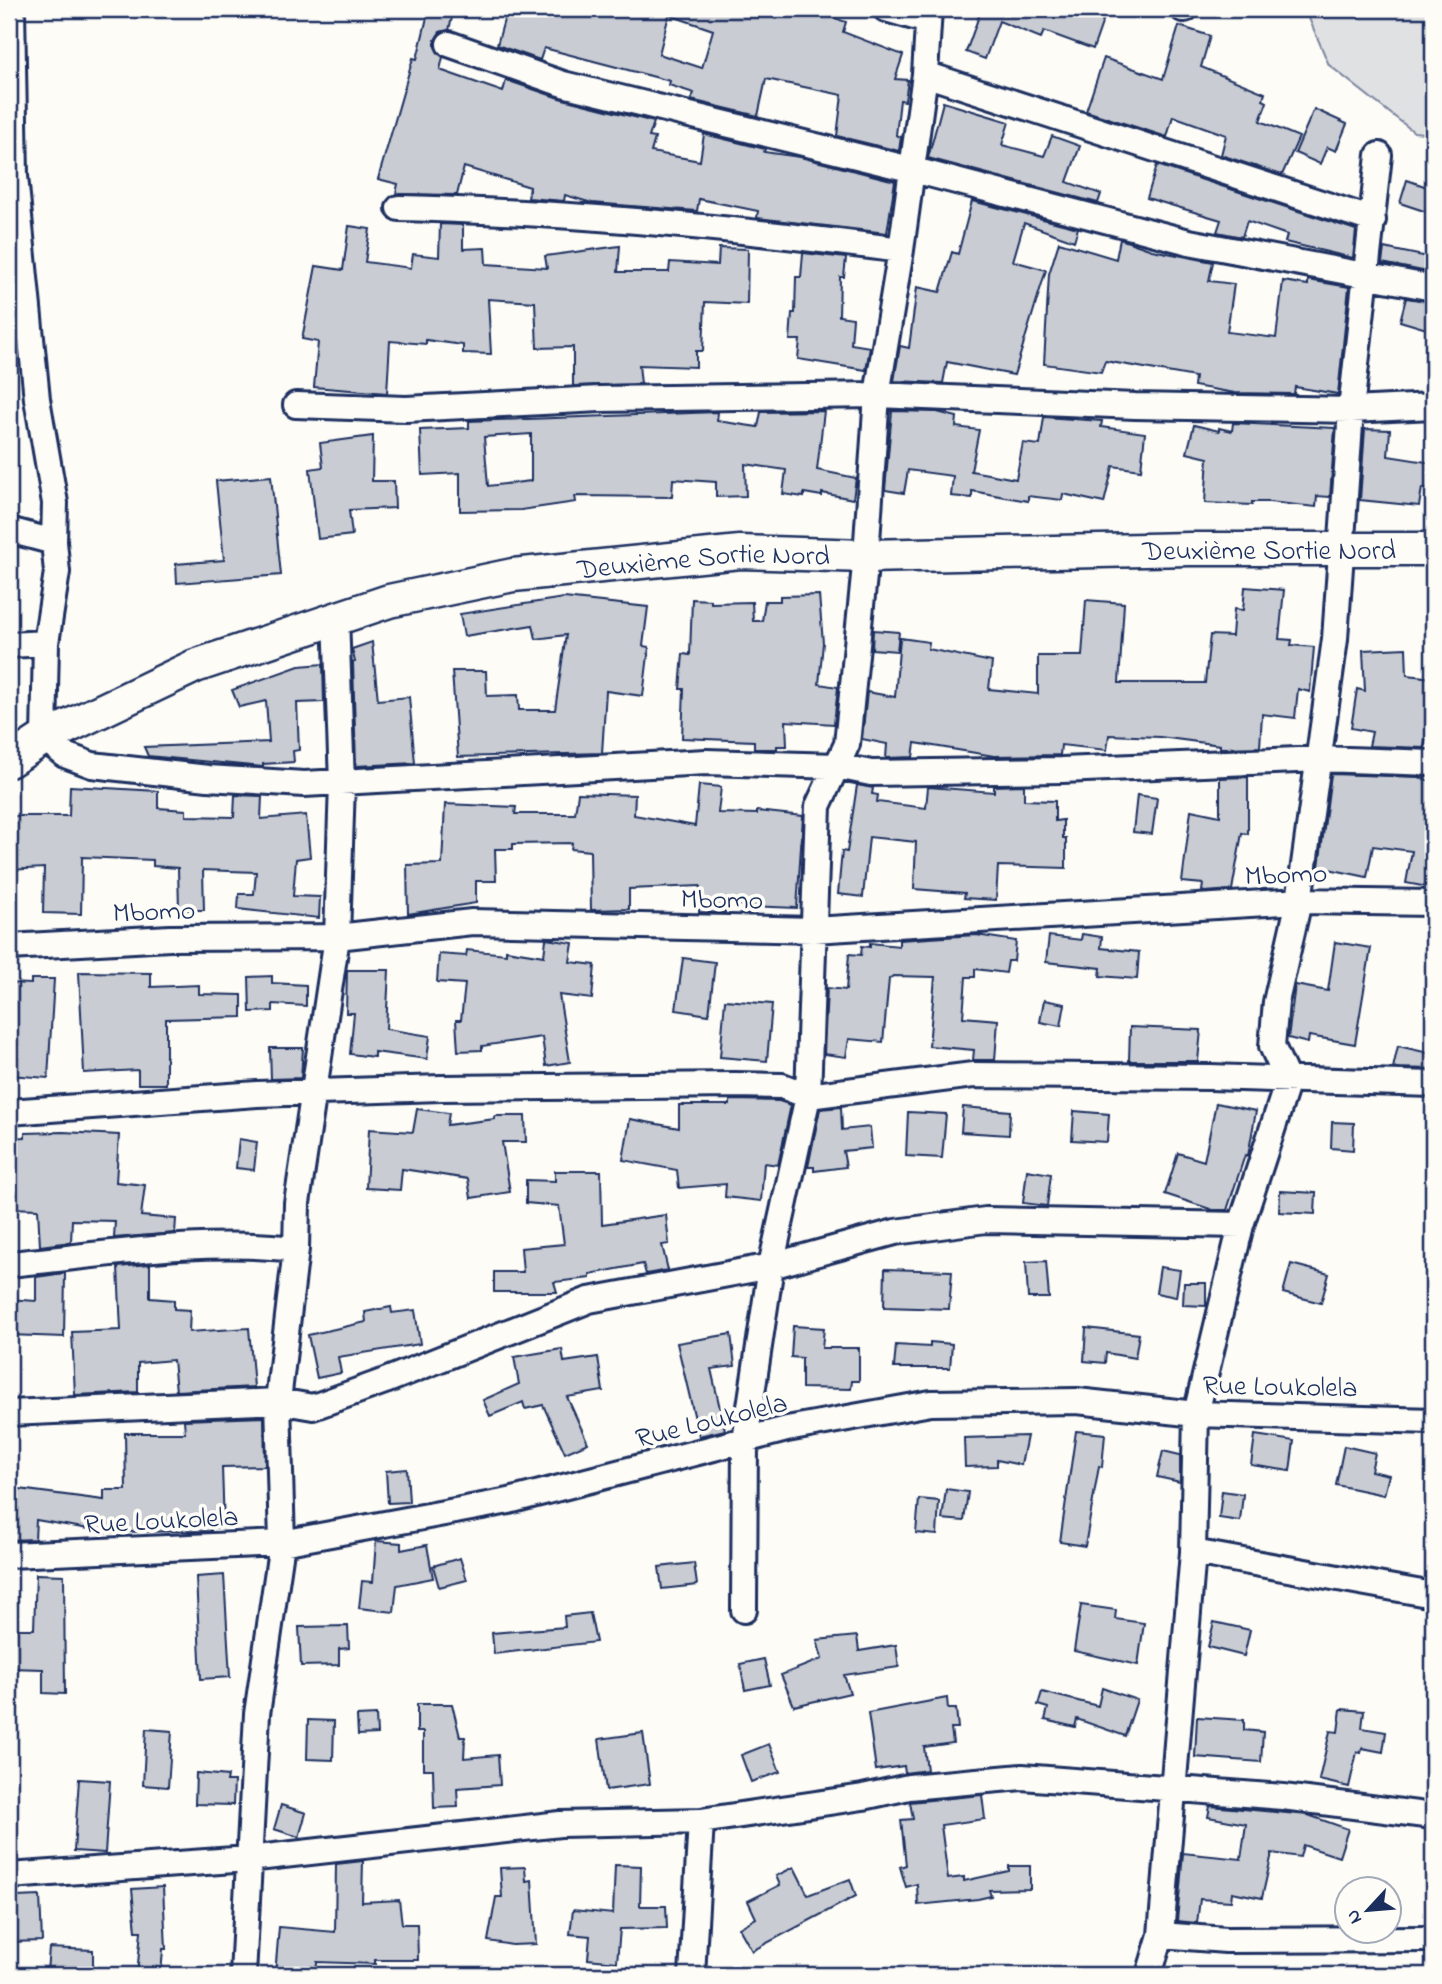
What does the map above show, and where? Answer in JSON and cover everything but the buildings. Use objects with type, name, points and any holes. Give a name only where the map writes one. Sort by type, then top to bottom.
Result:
[{"type":"main road","name":"Deuxième Sortie Nord","points":[[9,761],[44,738],[195,666],[336,617],[451,586],[590,566],[740,552],[866,556],[1433,549]]},
{"type":"street","points":[[12,9],[15,176],[37,400],[53,488],[57,572],[46,643],[44,738],[65,755],[92,765],[208,778],[342,783],[706,762],[836,766],[871,773],[1062,770],[1320,760],[1433,763]]},
{"type":"street","points":[[744,1609],[745,1440],[771,1266],[808,1096],[818,806],[847,744],[866,556],[877,396],[901,250],[925,74],[929,15],[886,9]]},
{"type":"street","points":[[449,44],[563,84],[910,169],[1189,242],[1433,288]]},
{"type":"street","points":[[925,74],[1373,219]]},
{"type":"street","points":[[1150,1975],[1161,1935],[1193,1552],[1196,1414],[1241,1225],[1288,1081],[1272,1046],[1276,1002],[1299,901],[1335,639],[1351,410],[1368,276],[1379,155]]},
{"type":"street","points":[[399,208],[499,210],[785,235],[901,250]]},
{"type":"street","points":[[296,405],[406,409],[600,399],[877,396],[1351,410],[1433,406]]},
{"type":"street","points":[[9,530],[54,542]]},
{"type":"street","points":[[243,1975],[257,1714],[282,1543],[278,1401],[296,1249],[297,1203],[316,1092],[337,937],[342,783],[336,617]]},
{"type":"street","points":[[9,645],[46,643]]},
{"type":"street","name":"Mbomo","points":[[9,947],[170,938],[337,937],[472,922],[813,930],[1299,901],[1433,903]]},
{"type":"street","points":[[9,1112],[316,1092],[735,1085],[782,1086],[808,1096],[972,1075],[1210,1077],[1433,1084]]},
{"type":"street","points":[[9,1413],[278,1401],[313,1407],[386,1381],[589,1300],[771,1266],[895,1232],[986,1220],[1241,1225]]},
{"type":"street","points":[[9,1264],[203,1245],[249,1243],[296,1249]]},
{"type":"street","name":"Rue Loukolela","points":[[9,1555],[282,1543],[509,1501],[787,1429],[931,1404],[1077,1401],[1196,1414],[1433,1421]]},
{"type":"street","points":[[1193,1552],[1433,1595]]},
{"type":"street","points":[[9,1877],[248,1858],[560,1825],[701,1821],[909,1787],[1022,1777],[1283,1797],[1433,1816]]},
{"type":"street","points":[[692,1975],[701,1821]]},
{"type":"street","points":[[1161,1935],[1226,1940],[1433,1938]]},
{"type":"shaded area","points":[[1305,9],[1433,9],[1433,134],[1414,132],[1329,65]]}]
